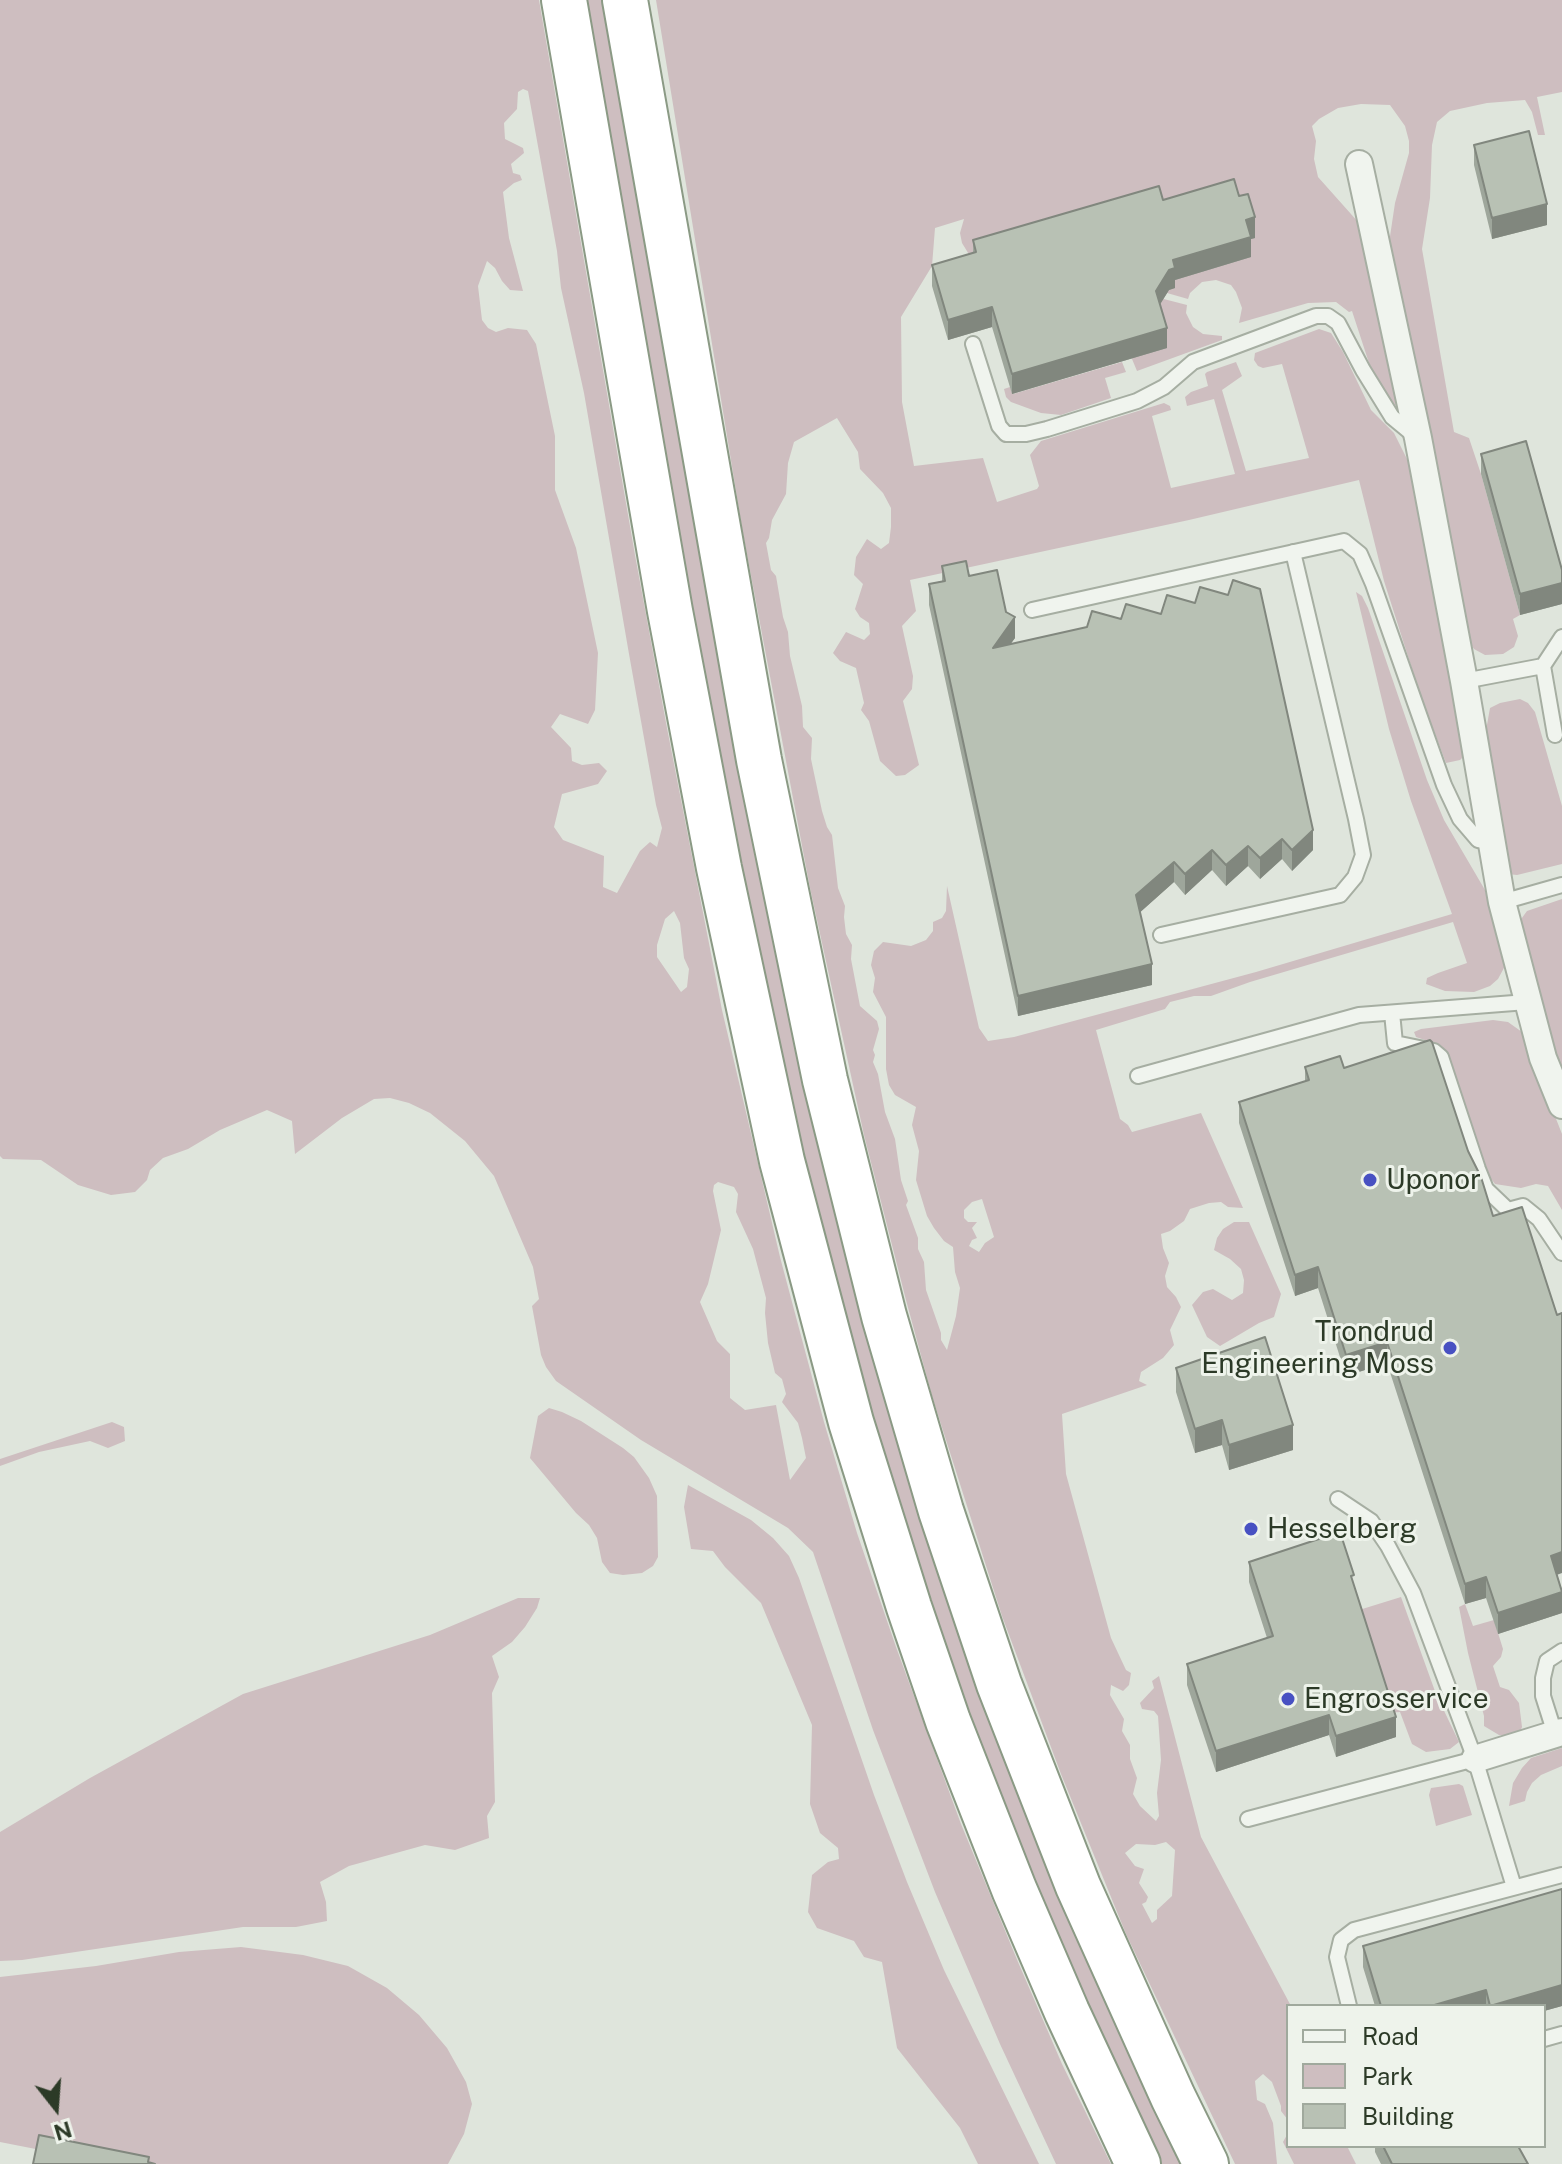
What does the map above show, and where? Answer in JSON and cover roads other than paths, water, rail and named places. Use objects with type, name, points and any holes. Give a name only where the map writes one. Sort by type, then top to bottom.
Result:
[{"type":"highway","points":[[564,0],[670,611],[719,868],[782,1161],[843,1392],[909,1607],[948,1721],[1019,1903],[1138,2164]]},
{"type":"highway","points":[[625,0],[759,760],[825,1080],[884,1316],[941,1511],[999,1684],[1078,1886],[1206,2164]]},
{"type":"street","points":[[1359,164],[1418,438],[1502,902],[1543,1058],[1562,1105]]},
{"type":"street","points":[[1475,1759],[1559,1733]]},
{"type":"lane","points":[[973,344],[999,426],[1006,434],[1026,434],[1137,401],[1164,387],[1193,362],[1302,320],[1328,316],[1338,323],[1392,417],[1418,438]]},
{"type":"lane","points":[[1032,610],[1344,541],[1360,554],[1373,584],[1444,785],[1460,819],[1478,840],[1492,842]]},
{"type":"lane","points":[[1161,935],[1340,895],[1355,877],[1363,855],[1293,552]]},
{"type":"lane","points":[[1555,735],[1543,666],[1562,637]]},
{"type":"lane","points":[[1464,681],[1543,666]]},
{"type":"lane","points":[[1502,902],[1562,885]]},
{"type":"lane","points":[[1138,1076],[1359,1015],[1527,1002]]},
{"type":"lane","points":[[1392,1013],[1395,1043],[1434,1051],[1441,1057],[1486,1189],[1508,1210],[1523,1206],[1531,1212],[1562,1253]]},
{"type":"lane","points":[[1338,1499],[1371,1521],[1413,1593],[1475,1759],[1514,1887]]},
{"type":"lane","points":[[1559,1733],[1543,1696],[1543,1678],[1547,1661],[1562,1651]]},
{"type":"lane","points":[[1248,1819],[1475,1759]]},
{"type":"lane","points":[[1349,2004],[1337,1957],[1341,1940],[1354,1930],[1562,1875]]},
{"type":"place","name":"Uponor","points":[[1370,1180]]},
{"type":"place","name":"Trondrud Engineering Moss","points":[[1450,1348]]},
{"type":"place","name":"Hesselberg","points":[[1251,1529]]},
{"type":"place","name":"Engrosservice","points":[[1288,1699]]}]
